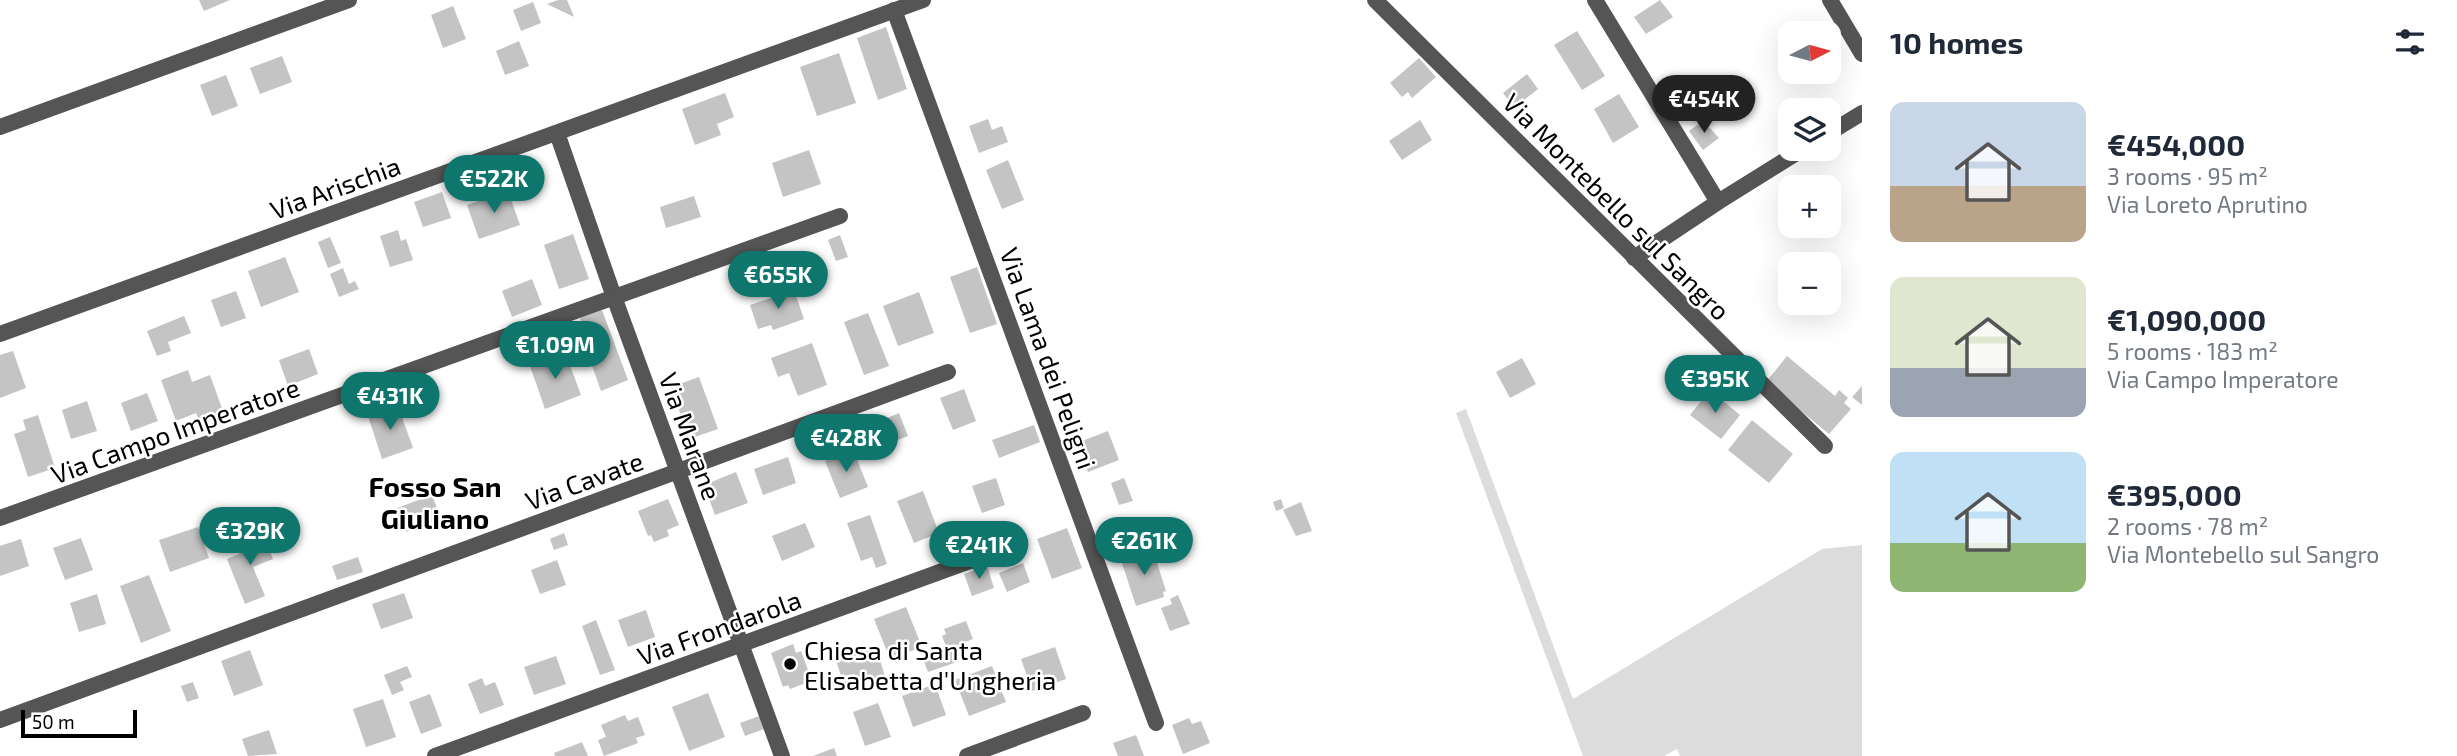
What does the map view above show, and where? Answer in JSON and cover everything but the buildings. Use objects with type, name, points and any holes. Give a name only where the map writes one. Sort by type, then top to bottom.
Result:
[{"type":"street","points":[[0,127],[349,0]]},
{"type":"street","name":"Via Arischia","points":[[0,334],[923,0]]},
{"type":"street","name":"Via Montebello sul Sangro","points":[[1375,0],[1825,446]]},
{"type":"street","points":[[1595,0],[1718,202]]},
{"type":"street","points":[[1830,0],[1862,54]]},
{"type":"street","name":"Via Lama dei Peligni","points":[[894,10],[1156,723]]},
{"type":"street","points":[[1841,126],[1862,113]]},
{"type":"street","name":"Via Marane","points":[[557,132],[614,298],[782,756]]},
{"type":"street","points":[[1634,258],[1784,161]]},
{"type":"street","name":"Via Campo Imperatore","points":[[0,519],[840,216]]},
{"type":"street","name":"Via Cavate","points":[[0,720],[948,372]]},
{"type":"street","name":"Via Frondarola","points":[[435,756],[1019,543]]},
{"type":"street","points":[[967,756],[1083,713]]},
{"type":"shaded area","points":[[1466,409],[1573,699],[1822,549],[1862,545],[1862,756],[1680,756],[1677,749],[1664,756],[1583,756],[1456,413]]},
{"type":"place","name":"Chiesa di Santa Elisabetta d'Ungheria","points":[[790,664]]},
{"type":"district","name":"Fosso San Giuliano","points":[[435,502]]}]
